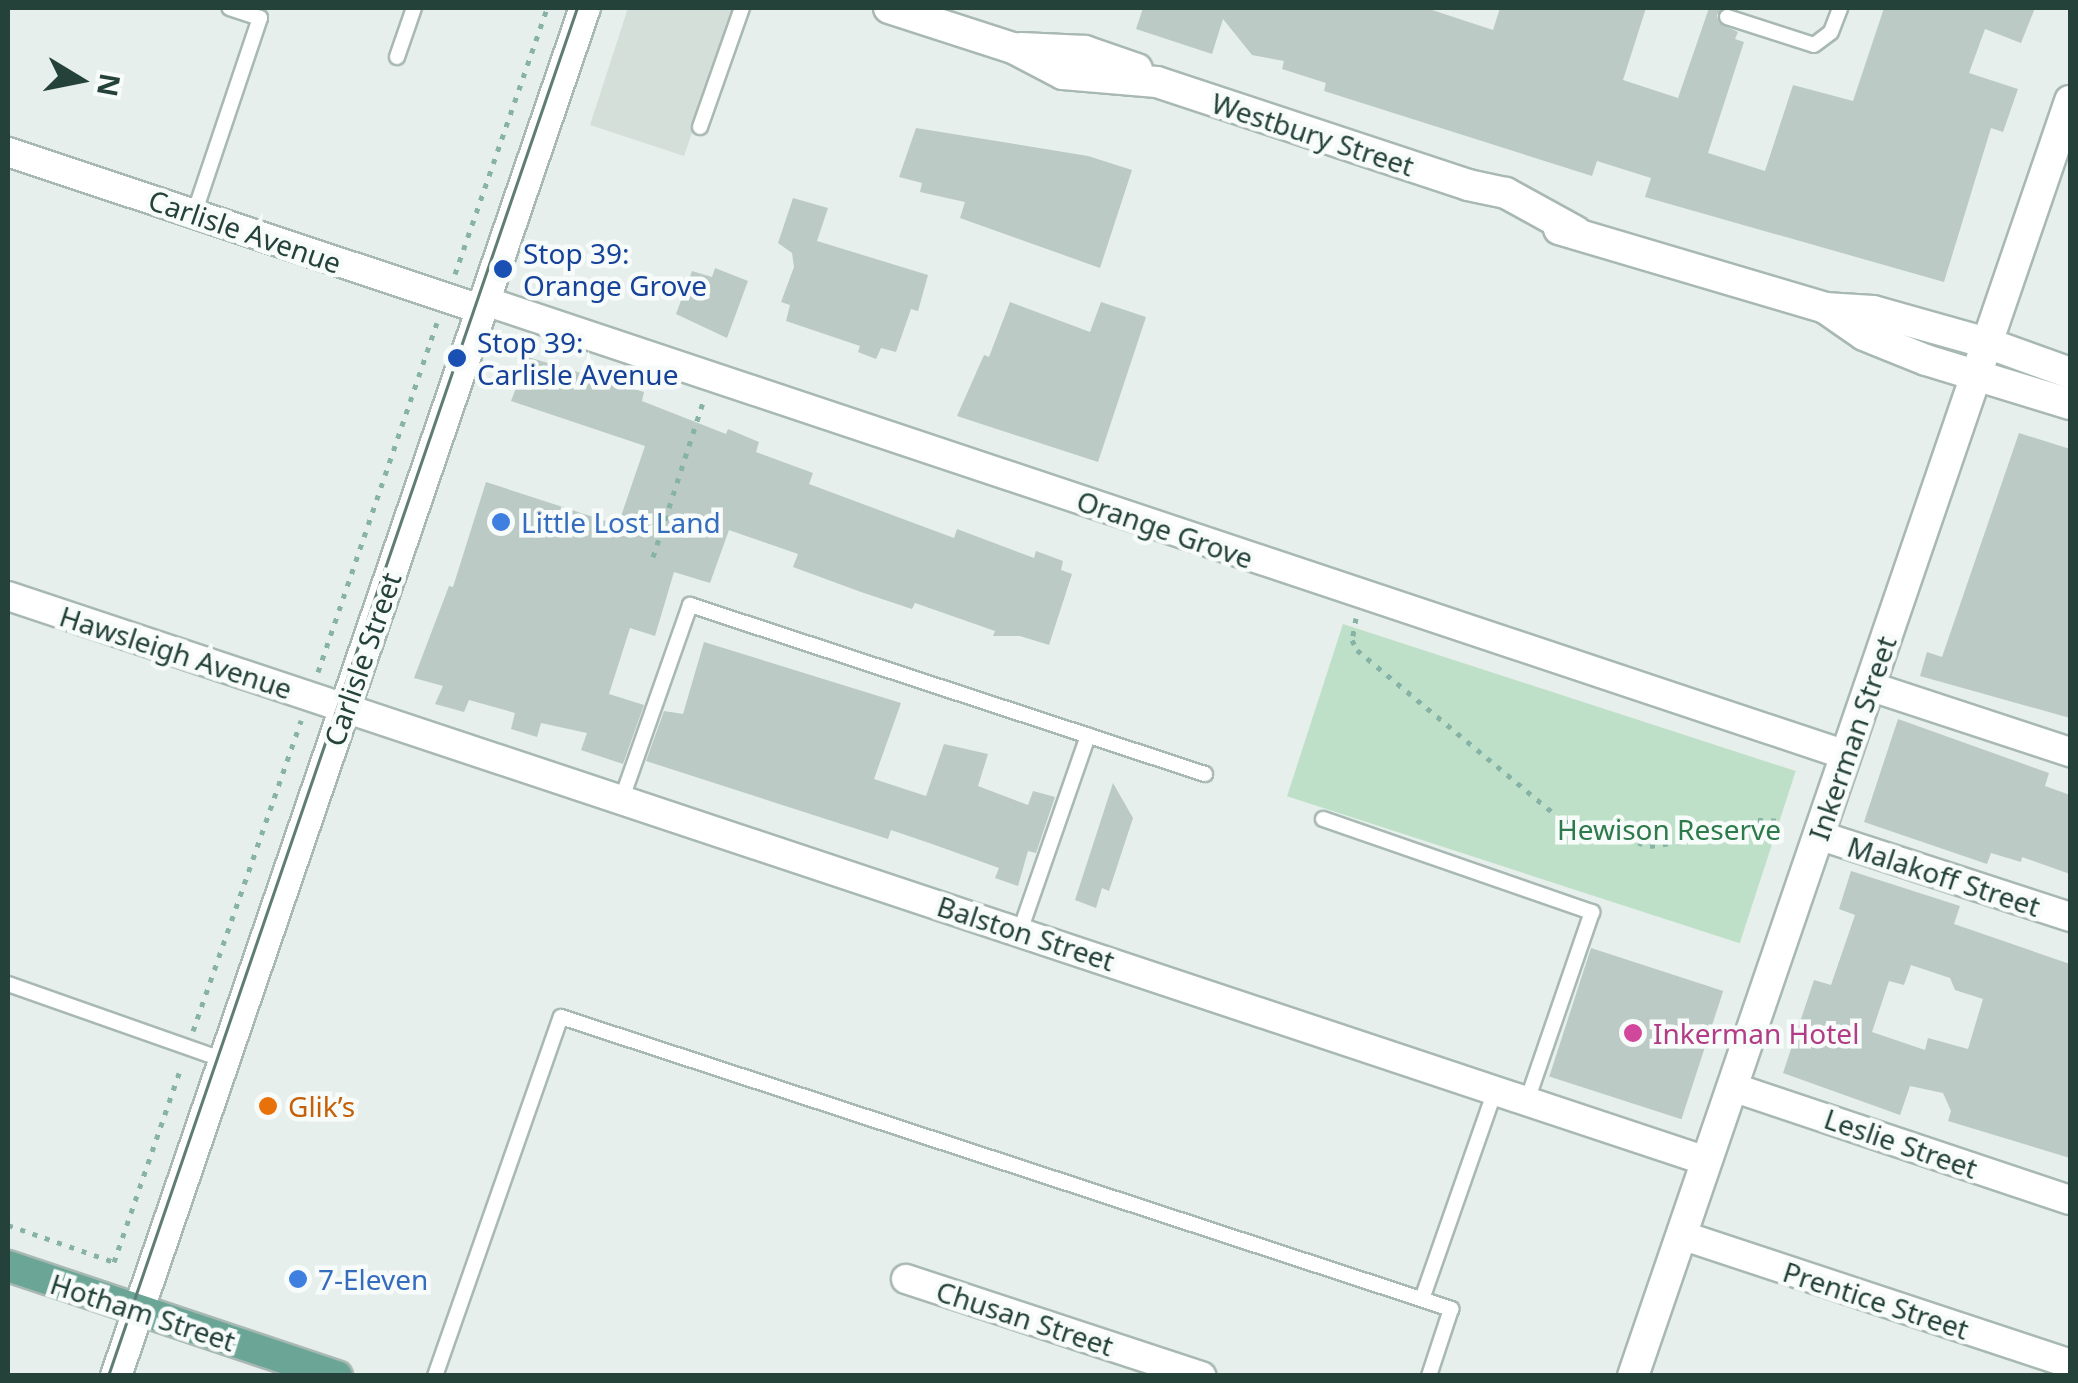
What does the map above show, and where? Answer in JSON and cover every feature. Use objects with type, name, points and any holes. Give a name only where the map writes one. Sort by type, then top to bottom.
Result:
[{"type":"main road","name":"Hotham Street","points":[[8,1266],[337,1376]]},
{"type":"street","name":"Carlisle Street","points":[[116,1376],[585,8]]},
{"type":"street","name":"Westbury Street","points":[[890,8],[1013,48],[1063,74],[1158,82],[1468,185],[1506,193],[1575,232],[1824,308],[1873,311],[1987,342],[2070,373]]},
{"type":"street","name":"Inkerman Street","points":[[1633,1376],[2070,101]]},
{"type":"street","name":"Carlisle Avenue","points":[[8,152],[194,214],[442,309],[484,306]]},
{"type":"street","name":"Orange Grove","points":[[484,306],[712,376],[1846,755]]},
{"type":"street","name":"Westbury Street","points":[[1824,308],[1864,335],[2070,404]]},
{"type":"street","name":"Hawsleigh Avenue","points":[[8,596],[344,709]]},
{"type":"street","points":[[1870,686],[2070,752]]},
{"type":"street","name":"Balston Street","points":[[344,709],[1706,1161]]},
{"type":"street","name":"Malakoff Street","points":[[1818,835],[2070,918]]},
{"type":"street","name":"Leslie Street","points":[[1732,1086],[2070,1200]]},
{"type":"street","name":"Prentice Street","points":[[1681,1235],[2070,1364]]},
{"type":"street","name":"Chusan Street","points":[[906,1279],[1201,1376]]},
{"type":"lane","points":[[194,214],[260,18],[230,8]]},
{"type":"lane","points":[[397,57],[414,8]]},
{"type":"lane","points":[[700,127],[742,8]]},
{"type":"lane","points":[[1727,17],[1814,45],[1832,32],[1840,8]]},
{"type":"lane","points":[[621,802],[690,605],[1205,774]]},
{"type":"lane","points":[[1020,931],[1088,736]]},
{"type":"lane","points":[[1323,819],[1592,912],[1527,1101]]},
{"type":"lane","points":[[8,984],[224,1060]]},
{"type":"lane","points":[[435,1376],[560,1016],[1451,1309],[1429,1376]]},
{"type":"lane","points":[[1422,1300],[1494,1090]]},
{"type":"path","points":[[442,309],[548,8]]},
{"type":"path","points":[[653,557],[712,376]]},
{"type":"path","points":[[1362,596],[1352,640],[1356,650],[1563,821],[1650,846],[1700,840],[1764,819],[1784,821]]},
{"type":"shaded area","points":[[628,8],[734,8],[684,156],[590,125]]},
{"type":"green space","name":"Hewison Reserve","points":[[1343,624],[1796,771],[1740,943],[1287,796]]},
{"type":"building","points":[[1143,8],[1426,8],[1493,30],[1500,8],[1646,8],[1623,80],[1678,98],[1709,8],[1723,8],[1717,15],[1719,23],[1738,32],[1735,39],[1744,42],[1708,153],[1765,171],[1793,85],[1853,101],[1884,8],[2035,8],[2021,43],[1985,29],[1969,73],[2018,89],[2003,132],[1991,128],[1944,282],[1645,197],[1651,178],[1597,161],[1592,176],[1324,91],[1326,83],[1282,69],[1284,61],[1252,55],[1223,19],[1212,54],[1136,29]]},
{"type":"building","points":[[916,128],[1088,156],[1132,170],[1100,268],[960,218],[965,202],[920,192],[922,183],[899,177]]},
{"type":"building","points":[[793,198],[828,208],[817,241],[928,275],[918,311],[911,309],[896,352],[881,348],[876,359],[858,352],[860,346],[786,321],[790,305],[781,302],[794,267],[792,253],[778,243]]},
{"type":"building","points":[[715,268],[748,281],[727,338],[676,314],[692,271],[712,277]]},
{"type":"building","points":[[1010,302],[1090,332],[1101,302],[1146,317],[1098,462],[957,416],[984,355],[989,357]]},
{"type":"building","points":[[528,357],[644,392],[642,401],[726,434],[728,429],[759,442],[756,452],[813,473],[809,484],[954,538],[957,529],[1034,558],[1036,551],[1063,561],[1061,570],[1072,574],[1049,645],[1020,636],[993,636],[995,631],[915,603],[912,609],[861,592],[793,567],[798,554],[729,530],[710,583],[674,572],[655,636],[630,628],[609,694],[644,705],[623,764],[581,750],[587,733],[541,723],[537,737],[511,729],[515,713],[469,700],[464,712],[435,704],[443,686],[414,678],[449,586],[453,587],[486,482],[618,525],[645,446],[511,401]]},
{"type":"building","points":[[2019,433],[2070,449],[2070,718],[1920,676],[1927,652],[1942,657]]},
{"type":"building","points":[[704,642],[901,703],[874,779],[926,796],[944,744],[988,754],[978,786],[1028,805],[1033,791],[1055,797],[1036,853],[1028,851],[1018,886],[995,878],[999,868],[891,830],[888,839],[646,761],[664,711],[683,714]]},
{"type":"building","points":[[1898,719],[2049,773],[2045,786],[2070,795],[2070,874],[2022,857],[2021,862],[1991,853],[1987,864],[1864,822]]},
{"type":"building","points":[[1113,783],[1133,818],[1109,891],[1102,888],[1096,908],[1075,900]]},
{"type":"building","points":[[1851,871],[1960,906],[1954,924],[2070,964],[2070,1158],[1948,1121],[1951,1111],[1943,1093],[1910,1086],[1900,1115],[1783,1073],[1814,980],[1831,985],[1855,915],[1839,909]],"holes":[[[1911,965],[1950,978],[1955,990],[1983,999],[1968,1049],[1928,1038],[1925,1050],[1872,1032],[1889,981],[1904,985]]]},
{"type":"building","name":"Inkerman Hotel","points":[[1591,948],[1723,991],[1681,1119],[1549,1076]]},
{"type":"tram line","points":[[108,1376],[577,8]]},
{"type":"place","name":"Stop 39: Orange Grove","points":[[503,269]]},
{"type":"place","name":"Stop 39: Carlisle Avenue","points":[[457,358]]},
{"type":"place","name":"Little Lost Land","points":[[501,522]]},
{"type":"place","name":"Inkerman Hotel","points":[[1633,1033]]},
{"type":"place","name":"Glik’s","points":[[268,1106]]},
{"type":"place","name":"7-Eleven","points":[[298,1279]]}]
